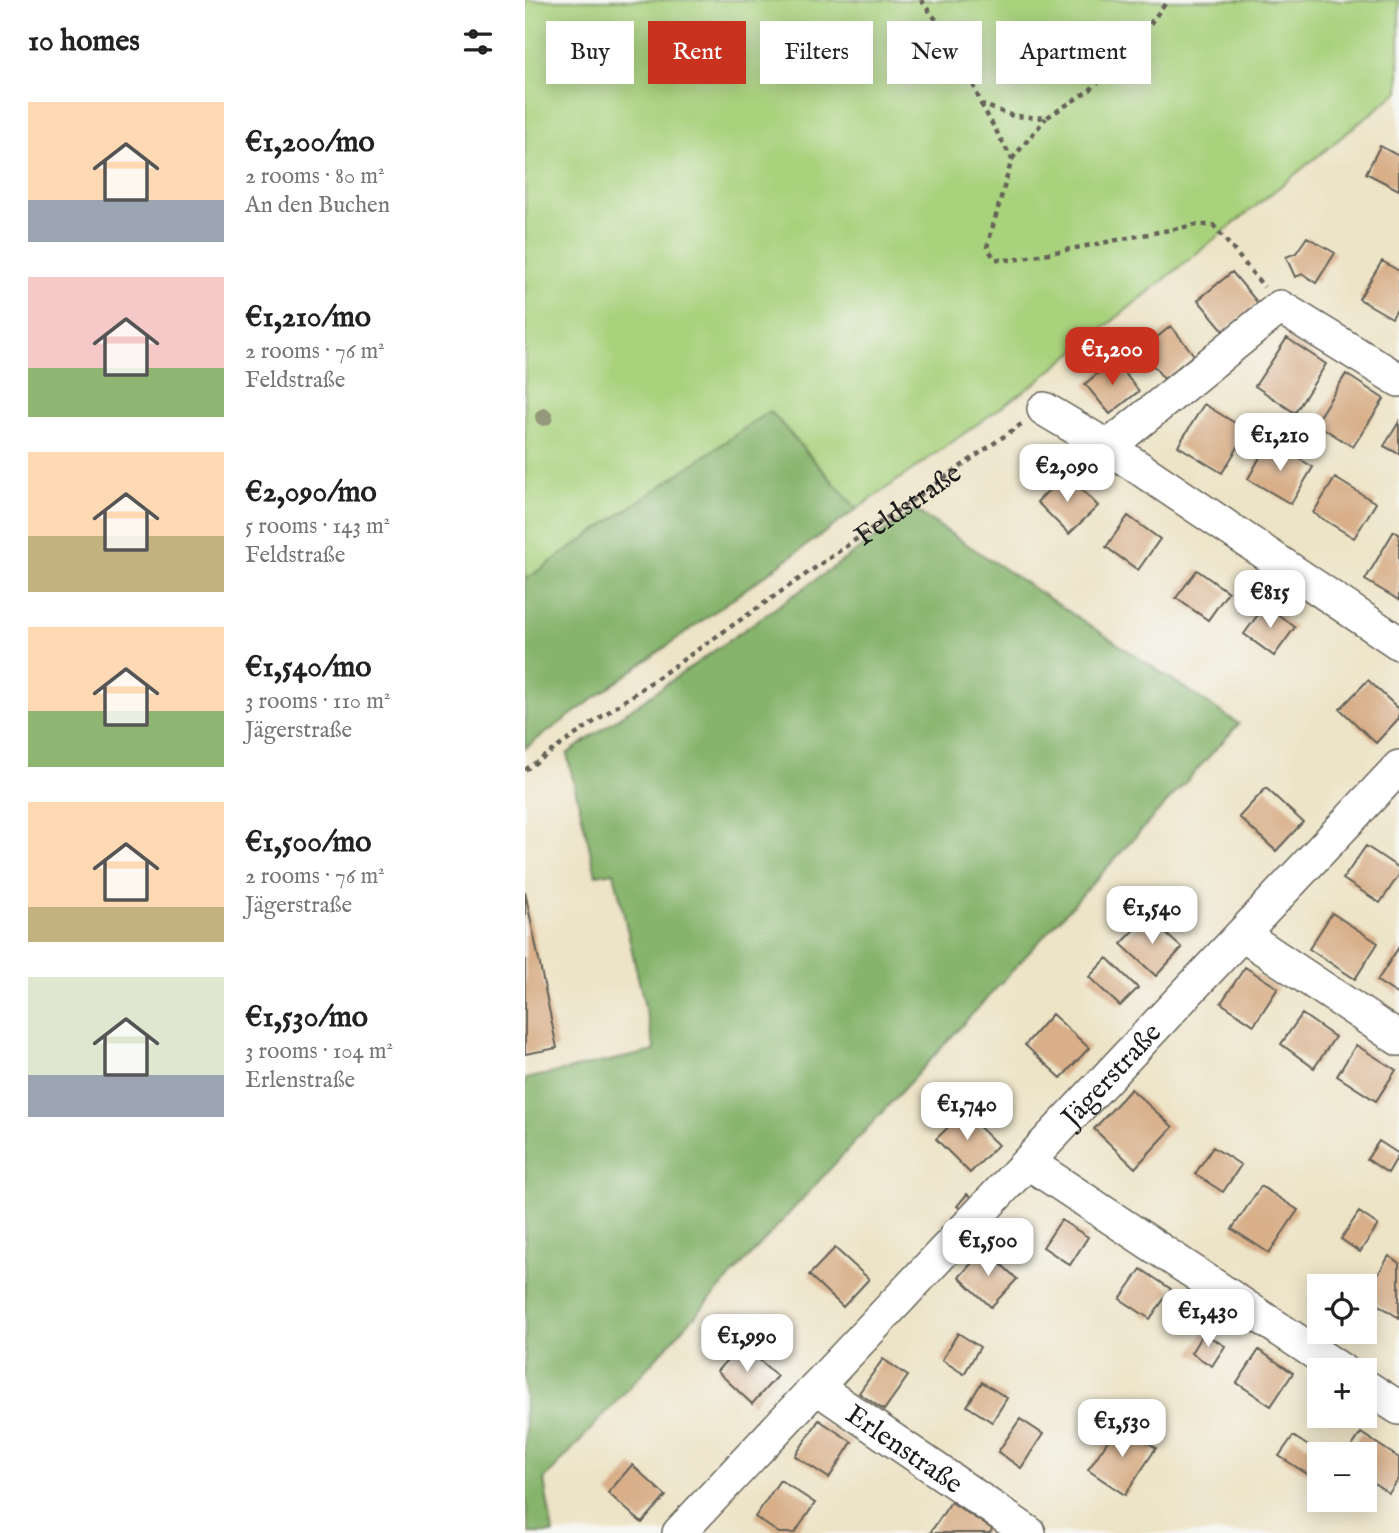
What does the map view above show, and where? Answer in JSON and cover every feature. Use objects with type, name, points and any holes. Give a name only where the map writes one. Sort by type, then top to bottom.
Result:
[{"type":"street","points":[[1108,447],[1280,307],[1399,380]]},
{"type":"street","points":[[1044,409],[1108,447],[1399,643]]},
{"type":"street","name":"Jägerstraße","points":[[679,1533],[1399,767]]},
{"type":"street","points":[[1243,935],[1399,1039]]},
{"type":"street","points":[[1028,1163],[1324,1358]]},
{"type":"street","name":"Erlenstraße","points":[[816,1387],[1026,1532]]},
{"type":"street","points":[[1377,1394],[1399,1408]]},
{"type":"path","points":[[921,0],[961,53],[981,104],[1012,159]]},
{"type":"path","points":[[1168,0],[1128,53],[1090,90],[1046,118],[1012,159],[987,247],[995,259],[1013,260],[1195,225],[1213,225],[1280,307]]},
{"type":"path","points":[[981,104],[1013,116],[1046,118]]},
{"type":"path","name":"Feldstraße","points":[[525,769],[1044,409]]},
{"type":"green space","points":[[525,0],[1399,0],[1399,91],[1034,384],[857,509],[770,411],[525,580]]},
{"type":"green space","points":[[770,411],[857,509],[525,748],[525,580]]},
{"type":"green space","points":[[915,510],[1239,724],[544,1480],[553,1533],[529,1533],[525,1493],[525,1079],[655,1051],[614,872],[596,875],[567,754]]},
{"type":"building","points":[[1380,146],[1399,156],[1399,190],[1366,173]]},
{"type":"building","points":[[1307,237],[1335,253],[1316,283],[1303,274],[1295,277],[1286,257],[1296,253]]},
{"type":"building","points":[[1382,261],[1399,271],[1399,306],[1392,318],[1359,299]]},
{"type":"building","points":[[1232,272],[1258,303],[1224,331],[1198,300]]},
{"type":"building","points":[[1171,326],[1194,355],[1164,379],[1141,350]]},
{"type":"building","points":[[1287,338],[1326,364],[1295,413],[1255,386]]},
{"type":"building","points":[[1114,360],[1139,391],[1110,414],[1085,384]]},
{"type":"building","points":[[1346,374],[1384,399],[1353,447],[1315,423]]},
{"type":"building","points":[[1204,404],[1248,431],[1222,473],[1178,446]]},
{"type":"building","points":[[1399,422],[1399,454],[1384,446]]},
{"type":"building","points":[[1269,441],[1313,467],[1291,504],[1248,479]]},
{"type":"building","points":[[1066,473],[1098,506],[1069,534],[1037,502]]},
{"type":"building","points":[[1335,478],[1376,503],[1354,538],[1313,513]]},
{"type":"building","points":[[1128,516],[1160,539],[1138,570],[1106,547]]},
{"type":"building","points":[[1394,531],[1399,534],[1399,600],[1365,580]]},
{"type":"building","points":[[1197,570],[1228,592],[1208,620],[1176,598]]},
{"type":"building","points":[[1265,605],[1295,627],[1274,656],[1244,634]]},
{"type":"building","points":[[1368,680],[1399,709],[1399,718],[1376,743],[1340,709]]},
{"type":"building","points":[[1266,788],[1303,822],[1276,851],[1239,817]]},
{"type":"building","points":[[1366,846],[1399,868],[1399,875],[1380,903],[1343,879]]},
{"type":"building","points":[[525,892],[557,1048],[525,1054]]},
{"type":"building","points":[[1332,913],[1378,943],[1355,979],[1309,949]]},
{"type":"building","points":[[1147,917],[1182,948],[1156,976],[1121,944]]},
{"type":"building","points":[[1399,947],[1399,995],[1377,981]]},
{"type":"building","points":[[1107,958],[1138,988],[1120,1006],[1089,977]]},
{"type":"building","points":[[1245,967],[1278,988],[1254,1025],[1221,1003]]},
{"type":"building","points":[[1052,1014],[1089,1048],[1061,1078],[1025,1045]]},
{"type":"building","points":[[1302,1014],[1335,1037],[1314,1068],[1281,1044]]},
{"type":"building","points":[[1356,1045],[1396,1070],[1376,1101],[1337,1076]]},
{"type":"building","points":[[1131,1089],[1173,1127],[1135,1168],[1094,1129]]},
{"type":"building","points":[[964,1112],[998,1145],[970,1173],[936,1139]]},
{"type":"building","points":[[1379,1141],[1399,1154],[1388,1173],[1367,1159]]},
{"type":"building","points":[[1213,1147],[1241,1165],[1223,1192],[1195,1174]]},
{"type":"building","points":[[1261,1186],[1298,1210],[1269,1253],[1232,1229]]},
{"type":"building","points":[[967,1194],[977,1202],[967,1214],[957,1206]]},
{"type":"building","points":[[1359,1212],[1378,1225],[1360,1252],[1341,1239]]},
{"type":"building","points":[[1061,1220],[1088,1237],[1070,1265],[1043,1247]]},
{"type":"building","points":[[835,1248],[869,1279],[843,1307],[809,1275]]},
{"type":"building","points":[[985,1249],[1017,1279],[991,1307],[959,1277]]},
{"type":"building","points":[[1389,1256],[1399,1263],[1399,1318],[1377,1304],[1377,1276]]},
{"type":"building","points":[[1141,1269],[1171,1289],[1150,1319],[1120,1299]]},
{"type":"building","points":[[958,1333],[980,1347],[964,1374],[942,1360]]},
{"type":"building","points":[[1203,1333],[1225,1346],[1212,1366],[1191,1353]]},
{"type":"building","points":[[742,1344],[777,1376],[752,1404],[717,1371]]},
{"type":"building","points":[[1259,1350],[1293,1373],[1271,1406],[1237,1383]]},
{"type":"building","points":[[883,1359],[908,1376],[884,1410],[859,1393]]},
{"type":"building","points":[[982,1382],[1007,1398],[992,1422],[967,1406]]},
{"type":"building","points":[[1020,1419],[1043,1434],[1021,1468],[998,1452]]},
{"type":"building","points":[[819,1420],[852,1442],[829,1478],[795,1456]]},
{"type":"building","points":[[1119,1424],[1156,1448],[1125,1495],[1088,1470]]},
{"type":"building","points":[[1361,1433],[1375,1442],[1355,1442]]},
{"type":"building","points":[[1293,1436],[1307,1445],[1307,1474],[1279,1456]]},
{"type":"building","points":[[1377,1444],[1399,1458],[1399,1479],[1389,1493],[1377,1485]]},
{"type":"building","points":[[632,1465],[666,1496],[642,1523],[608,1493]]},
{"type":"building","points":[[780,1480],[815,1503],[795,1533],[779,1533],[755,1517]]},
{"type":"building","points":[[951,1502],[992,1529],[990,1533],[930,1533]]}]
